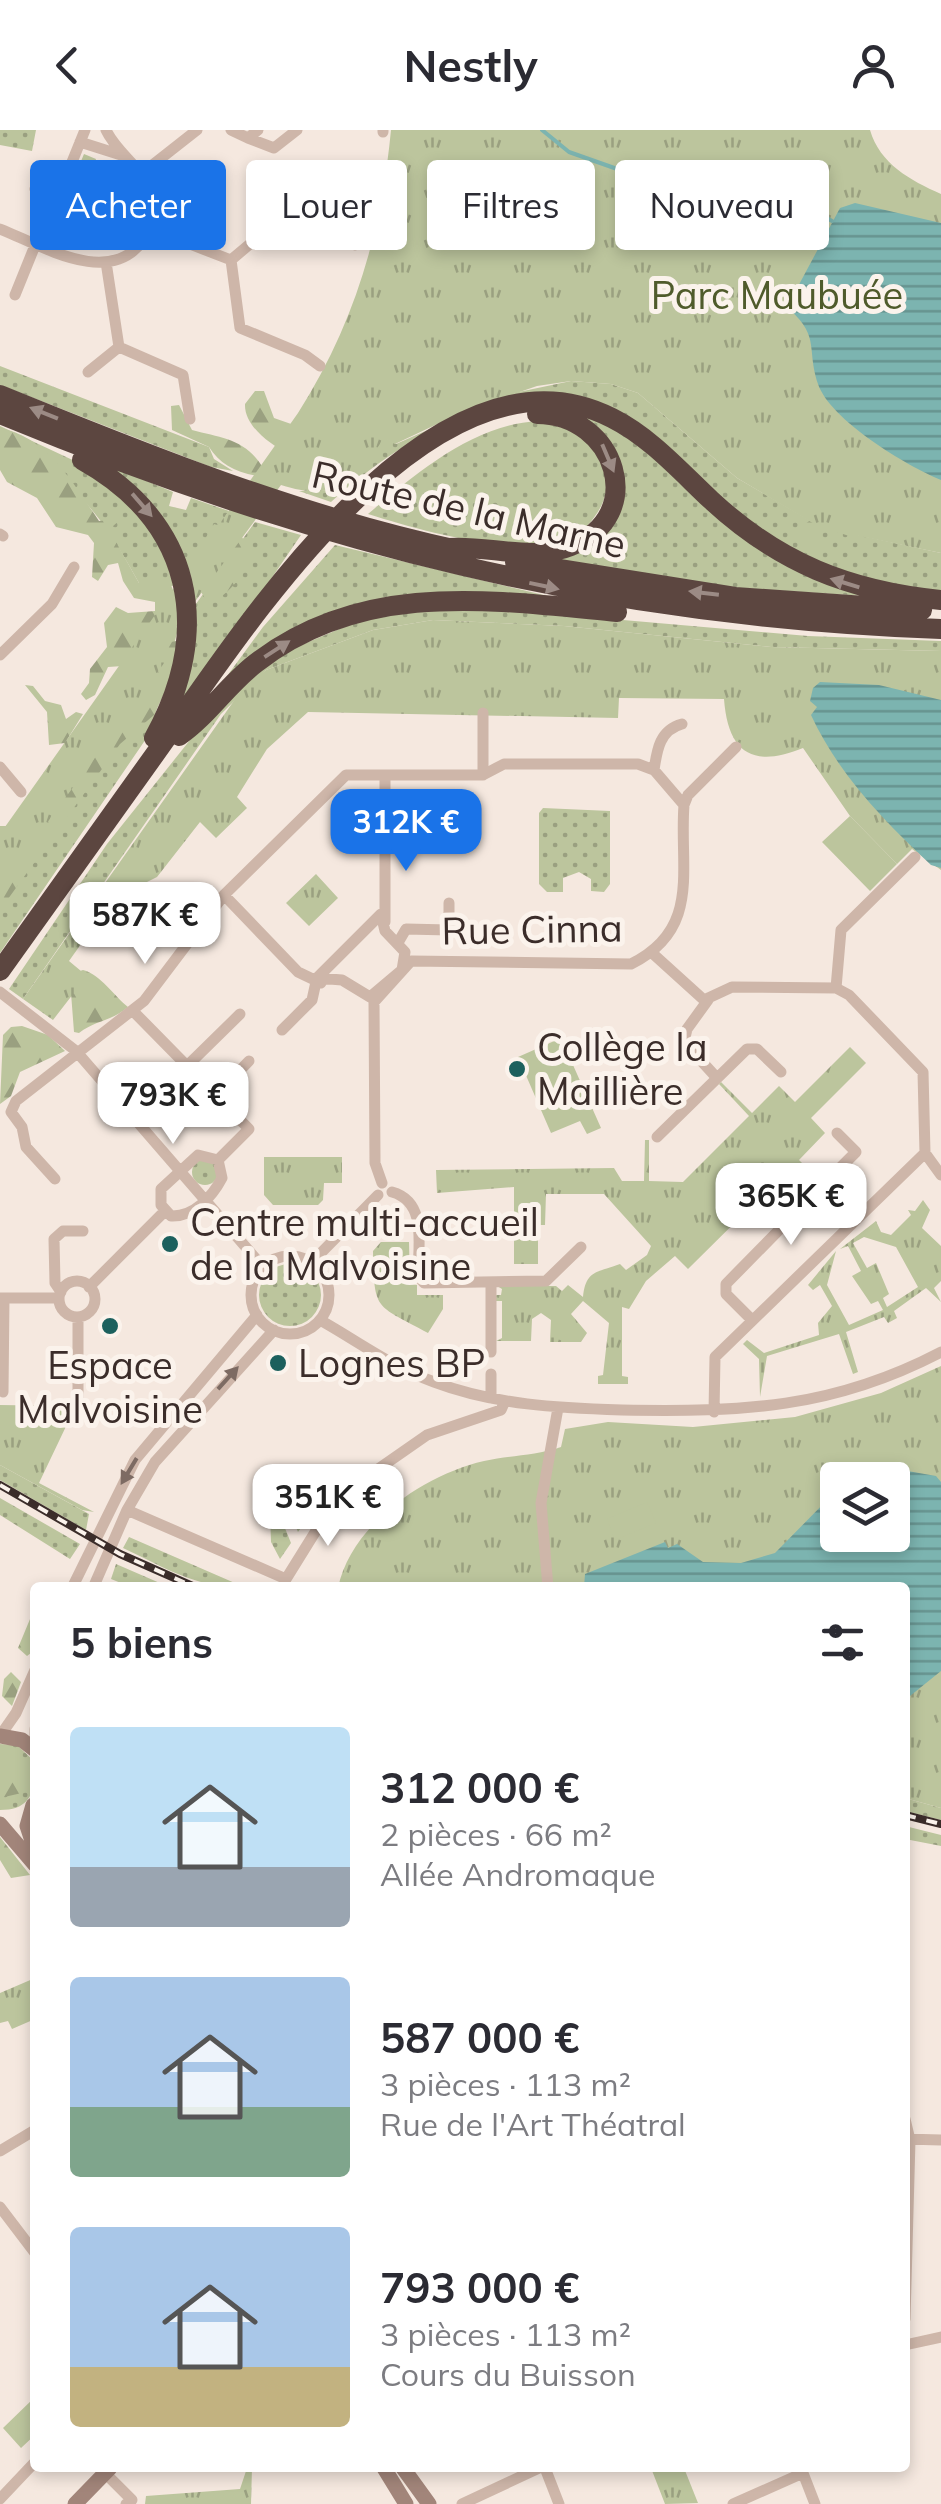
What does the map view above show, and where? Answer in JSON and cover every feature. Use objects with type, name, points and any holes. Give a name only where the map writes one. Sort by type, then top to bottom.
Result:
[{"type":"highway","name":"Route de la Marne","points":[[0,395],[230,493]]},
{"type":"highway","points":[[0,971],[309,553],[370,493],[426,446],[480,417],[528,404],[570,404],[629,427],[740,526],[788,559],[852,586],[941,600]]},
{"type":"highway","name":"Route de la Marne","points":[[0,417],[283,511],[384,550],[593,596],[820,622],[941,629]]},
{"type":"highway","points":[[0,417],[125,487],[162,530],[184,587],[188,628],[174,698],[106,823]]},
{"type":"highway","points":[[370,493],[440,450],[514,417],[565,417],[602,442],[613,464],[615,490],[604,520],[588,537],[570,547],[538,553],[478,546],[449,548]]},
{"type":"highway","name":"Route de la Marne","points":[[283,511],[449,548],[680,590],[832,606],[941,610]]},
{"type":"highway","points":[[0,991],[309,553]]},
{"type":"highway","points":[[179,736],[196,725],[238,678],[281,645],[346,615],[390,604],[485,600],[788,629],[820,622]]},
{"type":"street","points":[[106,130],[126,160]]},
{"type":"street","points":[[159,160],[197,130]]},
{"type":"street","points":[[231,130],[253,134],[274,148],[297,130]]},
{"type":"street","points":[[73,160],[83,136],[121,155]]},
{"type":"street","points":[[0,229],[30,241]]},
{"type":"street","points":[[231,260],[246,247]]},
{"type":"street","points":[[14,295],[33,250]]},
{"type":"street","points":[[55,250],[85,261],[106,262],[132,250]]},
{"type":"street","points":[[206,250],[231,260]]},
{"type":"street","points":[[231,260],[240,328],[305,355],[320,366]]},
{"type":"street","points":[[106,262],[119,347]]},
{"type":"street","points":[[88,372],[119,347]]},
{"type":"street","points":[[119,347],[183,375],[190,418]]},
{"type":"street","points":[[5,651],[52,604],[74,567]]},
{"type":"street","points":[[482,713],[482,775]]},
{"type":"street","points":[[654,770],[658,744],[671,727],[682,724]]},
{"type":"street","points":[[708,1000],[651,952],[681,915],[684,805],[688,795],[736,748]]},
{"type":"street","points":[[55,1179],[26,1147],[22,1128],[11,1112],[16,1101],[76,1051],[133,1011],[224,895],[346,775],[482,775],[504,764],[638,764],[654,770],[684,805]]},
{"type":"street","points":[[0,766],[20,792]]},
{"type":"street","points":[[385,775],[385,921],[411,953],[411,961]]},
{"type":"street","points":[[836,988],[841,930],[915,857]]},
{"type":"street","points":[[224,895],[298,972],[344,985],[366,1003],[374,1002],[375,1163],[385,1198],[392,1192],[408,1198],[418,1214],[420,1280],[546,1281],[581,1247]]},
{"type":"street","points":[[398,941],[406,930],[449,930],[449,903]]},
{"type":"street","points":[[282,1030],[312,1000],[316,980],[381,914],[384,929],[407,958],[402,970],[373,996],[362,995],[342,980],[316,980]]},
{"type":"street","name":"Rue Cinna","points":[[374,1002],[411,961],[630,964],[651,952]]},
{"type":"street","points":[[716,1078],[684,1042],[687,1030],[708,1000],[732,987],[836,988],[849,995],[924,1072],[925,1153],[941,1175]]},
{"type":"street","points":[[0,991],[76,1051],[263,1267]]},
{"type":"street","points":[[133,1011],[250,1129],[218,1160]]},
{"type":"street","points":[[186,1066],[240,1014]]},
{"type":"street","points":[[657,1136],[752,1048],[781,1072]]},
{"type":"street","points":[[216,1096],[249,1062]]},
{"type":"street","points":[[752,1320],[726,1294],[726,1284],[856,1152],[836,1133]]},
{"type":"street","points":[[714,1412],[715,1357],[862,1210],[925,1153]]},
{"type":"street","points":[[165,1211],[161,1189],[179,1169],[198,1155],[218,1160]]},
{"type":"street","points":[[165,1211],[184,1216],[205,1200],[222,1178],[218,1160]]},
{"type":"street","points":[[830,1178],[862,1210]]},
{"type":"street","points":[[312,1262],[380,1189]]},
{"type":"street","points":[[89,1287],[165,1211]]},
{"type":"street","points":[[78,1317],[62,1310],[55,1283],[54,1239],[63,1231],[84,1231]]},
{"type":"street","points":[[281,1257],[312,1262],[329,1290],[320,1320],[298,1333],[274,1330],[257,1315],[251,1295],[263,1267],[281,1257]]},
{"type":"street","points":[[3,1392],[2,1298],[60,1295],[74,1282],[89,1287]]},
{"type":"street","points":[[491,1282],[491,1352]]},
{"type":"street","points":[[78,1317],[94,1304],[89,1287]]},
{"type":"street","points":[[78,1582],[97,1536],[148,1442],[257,1315]]},
{"type":"street","points":[[78,1317],[78,1418]]},
{"type":"street","points":[[320,1320],[395,1366],[491,1398],[558,1408],[714,1412],[832,1396],[941,1352]]},
{"type":"street","points":[[96,1582],[127,1510],[164,1450],[274,1330]]},
{"type":"street","points":[[491,1374],[491,1398]]},
{"type":"street","points":[[127,1510],[286,1579],[326,1513],[348,1490],[418,1440],[500,1410],[505,1401]]},
{"type":"street","points":[[548,1582],[541,1503],[558,1408]]},
{"type":"street","points":[[30,1681],[0,1736],[22,1740],[30,1746]]},
{"type":"street","points":[[30,1807],[0,1820],[30,1859]]},
{"type":"street","points":[[0,2151],[30,2133]]},
{"type":"street","points":[[910,2139],[941,2140]]},
{"type":"street","points":[[0,2207],[5,2223],[30,2248]]},
{"type":"street","points":[[910,2345],[941,2338]]},
{"type":"street","points":[[0,2502],[30,2468]]},
{"type":"street","points":[[76,2504],[105,2472]]},
{"type":"street","points":[[109,2472],[132,2500],[126,2504]]},
{"type":"street","points":[[386,2472],[406,2504]]},
{"type":"street","points":[[406,2472],[429,2504]]},
{"type":"street","points":[[462,2504],[533,2472]]},
{"type":"street","points":[[544,2472],[559,2504]]},
{"type":"street","points":[[737,2503],[798,2472]]},
{"type":"street","points":[[803,2472],[816,2504]]},
{"type":"green space","points":[[0,130],[36,130],[32,151],[0,145]]},
{"type":"green space","name":"Parc Maubuée","points":[[391,130],[870,130],[889,162],[941,194],[941,553],[821,528],[737,478],[638,393],[611,384],[571,381],[537,386],[467,410],[395,444],[384,438],[364,466],[343,484],[317,491],[281,485],[177,626],[168,648],[170,655],[0,887],[0,834],[298,413],[335,346],[370,250],[407,250],[407,160],[387,160]]},
{"type":"green space","points":[[0,366],[209,447],[214,459],[233,471],[211,467],[0,385]]},
{"type":"green space","points":[[571,381],[611,384],[638,393],[737,478],[821,527],[941,553],[941,592],[848,572],[784,545],[728,506],[630,418],[593,400],[554,395],[513,399],[432,430],[360,477],[331,502],[299,491],[334,490],[384,437],[396,444],[509,394]]},
{"type":"green space","points":[[255,391],[264,391],[274,418],[294,425],[288,454],[266,440],[249,420],[245,404]]},
{"type":"green space","points":[[179,405],[192,430],[232,441],[249,451],[263,468],[257,476],[228,466],[209,447],[172,430],[171,406]]},
{"type":"green space","points":[[536,407],[612,422],[719,514],[880,597],[708,586],[546,560],[589,542],[618,465]]},
{"type":"green space","points":[[538,421],[583,433],[605,474],[602,504],[587,527],[571,539],[559,544],[508,545],[434,533],[368,514],[468,441],[514,424]]},
{"type":"green space","points":[[0,426],[79,463],[142,512],[178,585],[143,590],[113,539],[85,502],[51,472],[0,442]]},
{"type":"green space","points":[[0,428],[17,433],[46,452],[99,521],[121,519],[112,527],[112,535],[139,583],[169,580],[175,595],[123,666],[108,667],[95,695],[86,700],[81,694],[89,683],[90,669],[107,647],[104,623],[116,607],[128,613],[155,611],[155,602],[134,598],[118,563],[108,565],[98,581],[92,577],[94,543],[88,535],[56,527],[37,498],[7,482],[0,470]]},
{"type":"green space","points":[[71,449],[173,492],[169,506],[186,510],[191,498],[229,511],[186,574],[180,555]]},
{"type":"green space","points":[[812,519],[863,534],[849,536],[828,529],[814,536],[823,550],[801,549],[794,532]]},
{"type":"green space","points":[[255,522],[301,535],[167,731],[193,608]]},
{"type":"green space","points":[[214,524],[238,531],[250,549],[251,558],[238,580],[214,602],[206,600],[190,574],[193,559]]},
{"type":"green space","points":[[335,545],[552,597],[381,602],[216,691],[263,627]]},
{"type":"green space","points":[[473,607],[808,636],[941,641],[941,651],[771,647],[564,626],[433,620],[373,630],[266,670],[221,714],[23,999],[9,989],[107,844],[206,720],[280,654],[370,616]]},
{"type":"green space","points":[[433,620],[564,626],[771,647],[941,651],[941,870],[912,849],[897,864],[850,816],[803,748],[770,757],[746,751],[731,732],[724,699],[619,698],[618,718],[308,712],[267,749],[237,797],[247,808],[216,838],[200,822],[157,877],[113,899],[69,961],[87,976],[53,1020],[23,999],[243,688],[266,670],[373,630]]},
{"type":"green space","points":[[180,622],[150,733],[0,953],[0,887]]},
{"type":"green space","points":[[176,641],[179,662],[154,715],[120,744],[0,910],[0,826],[6,826],[166,643]]},
{"type":"green space","points":[[25,685],[33,686],[45,701],[61,705],[66,719],[76,712],[83,714],[65,743],[49,745],[47,712]]},
{"type":"green space","points":[[543,808],[610,811],[610,884],[604,892],[591,891],[591,879],[579,872],[563,878],[563,892],[547,892],[539,884],[539,813]]},
{"type":"green space","points":[[850,816],[897,864],[870,891],[822,842]]},
{"type":"green space","points":[[316,874],[338,898],[309,926],[286,903]]},
{"type":"green space","points":[[105,886],[113,897],[123,900],[124,908],[107,917],[106,928],[94,937],[94,924],[83,918],[91,897]]},
{"type":"green space","points":[[83,970],[128,1007],[79,1033],[74,1032],[71,993],[77,972]]},
{"type":"green space","points":[[22,1026],[48,1035],[65,1051],[20,1072],[11,1096],[0,1104],[3,1035],[11,1027]]},
{"type":"green space","points":[[561,1038],[601,1128],[587,1134],[580,1121],[551,1133],[518,1057]]},
{"type":"green space","points":[[850,1047],[866,1063],[811,1118],[825,1133],[799,1160],[819,1180],[816,1183],[795,1163],[688,1269],[675,1256],[646,1281],[629,1309],[622,1307],[622,1376],[628,1377],[628,1384],[598,1384],[598,1376],[603,1375],[609,1323],[583,1301],[571,1314],[587,1333],[581,1342],[550,1342],[551,1320],[541,1313],[532,1319],[531,1341],[496,1341],[502,1338],[502,1301],[496,1301],[496,1295],[501,1295],[502,1289],[497,1286],[556,1286],[562,1291],[568,1285],[583,1297],[594,1274],[620,1264],[626,1270],[647,1255],[651,1246],[604,1194],[546,1194],[545,1225],[538,1225],[538,1264],[514,1264],[514,1187],[437,1193],[436,1170],[614,1168],[622,1181],[644,1181],[645,1140],[649,1140],[649,1181],[683,1182],[749,1116],[721,1082],[752,1113],[779,1086],[795,1102]]},
{"type":"green space","points":[[264,1157],[342,1157],[342,1183],[324,1183],[323,1200],[318,1205],[273,1205],[264,1195]]},
{"type":"green space","points":[[205,1159],[214,1163],[218,1172],[214,1181],[205,1185],[196,1181],[192,1172],[196,1163]]},
{"type":"green space","points":[[923,1200],[930,1210],[922,1228],[941,1246],[941,1281],[934,1288],[941,1302],[926,1288],[894,1311],[897,1318],[888,1323],[884,1317],[846,1332],[858,1372],[853,1374],[839,1334],[767,1356],[760,1397],[759,1359],[743,1344],[747,1340],[764,1353],[819,1335],[818,1323],[832,1306],[820,1285],[813,1290],[808,1285],[836,1251],[827,1285],[849,1325],[883,1310],[878,1301],[871,1304],[852,1276],[861,1271],[848,1246],[840,1249],[876,1221],[881,1232],[891,1235],[911,1215],[908,1210],[915,1211]],"holes":[[[864,1237],[896,1247],[918,1287],[887,1307],[883,1298],[889,1294],[876,1263],[867,1268],[853,1243]]]},
{"type":"green space","points":[[381,1242],[409,1242],[410,1284],[417,1285],[417,1295],[443,1295],[443,1309],[428,1333],[388,1311],[377,1297],[373,1251]]},
{"type":"green space","points":[[290,1264],[312,1273],[321,1295],[312,1317],[290,1326],[268,1317],[259,1295],[268,1273]]},
{"type":"green space","points":[[941,1366],[941,1808],[910,1799],[910,1582],[340,1582],[358,1544],[374,1524],[393,1506],[437,1478],[484,1461],[561,1447],[565,1429],[608,1422],[693,1427],[795,1417],[881,1393]]},
{"type":"green space","points":[[0,1405],[68,1406],[70,1418],[39,1483],[94,1512],[82,1510],[0,1465]]},
{"type":"green space","points":[[0,1465],[89,1514],[86,1530],[0,1480]]},
{"type":"green space","points":[[314,1490],[323,1497],[298,1532],[287,1507],[278,1511],[291,1543],[280,1559],[271,1542],[270,1512]]},
{"type":"green space","points":[[0,1498],[80,1544],[70,1559],[0,1515]]},
{"type":"green space","points":[[647,1502],[656,1523],[615,1540],[607,1519]]},
{"type":"green space","points":[[129,1537],[232,1582],[196,1580],[123,1548]]},
{"type":"green space","points":[[116,1564],[157,1582],[118,1582],[111,1579]]},
{"type":"green space","points":[[30,1619],[30,1654],[27,1656],[18,1648]]},
{"type":"green space","points":[[11,1672],[21,1682],[12,1706],[2,1696],[4,1679]]},
{"type":"green space","points":[[0,1744],[17,1745],[30,1757],[30,1796],[19,1806],[0,1810]]},
{"type":"green space","points":[[0,1752],[14,1752],[24,1758],[30,1780],[26,1792],[0,1798]]},
{"type":"green space","points":[[910,1799],[941,1808],[941,1820],[910,1812]]},
{"type":"green space","points":[[910,1827],[941,1835],[941,1846],[910,1840]]},
{"type":"green space","points":[[0,1837],[30,1875],[11,1878],[0,1860]]},
{"type":"green space","points":[[30,1980],[30,2021],[12,2029],[8,2021],[0,2023],[0,1993]]},
{"type":"green space","points":[[30,2402],[30,2440],[21,2448],[3,2428]]},
{"type":"green space","points":[[246,2472],[252,2472],[251,2504],[145,2504],[146,2496],[240,2489]]},
{"type":"green space","points":[[653,2472],[686,2472],[698,2503],[665,2504]]},
{"type":"water","points":[[855,203],[941,223],[941,480],[890,453],[853,427],[825,398],[818,384],[809,335],[787,307],[818,250],[829,250],[829,229],[840,208]]},
{"type":"water","points":[[820,682],[879,685],[941,700],[941,868],[931,865],[896,831],[835,757],[811,715],[817,707],[810,701],[813,688]]},
{"type":"water","points":[[910,1471],[936,1476],[941,1482],[941,1671],[910,1696],[910,1582],[584,1582],[585,1574],[665,1542],[668,1548],[677,1544],[703,1562],[741,1563],[775,1553],[820,1507],[820,1552],[910,1552]]},
{"type":"waterway","points":[[542,130],[569,152],[671,188],[775,189],[832,221]]},
{"type":"railway","points":[[0,1485],[120,1554],[183,1582]]},
{"type":"railway","points":[[910,1816],[941,1824]]},
{"type":"place","name":"Collège la Maillière","points":[[517,1069]]},
{"type":"place","name":"Centre multi-accueil de la Malvoisine","points":[[170,1244]]},
{"type":"place","name":"Espace Malvoisine","points":[[110,1326]]},
{"type":"place","name":"Lognes BP","points":[[278,1363]]}]
